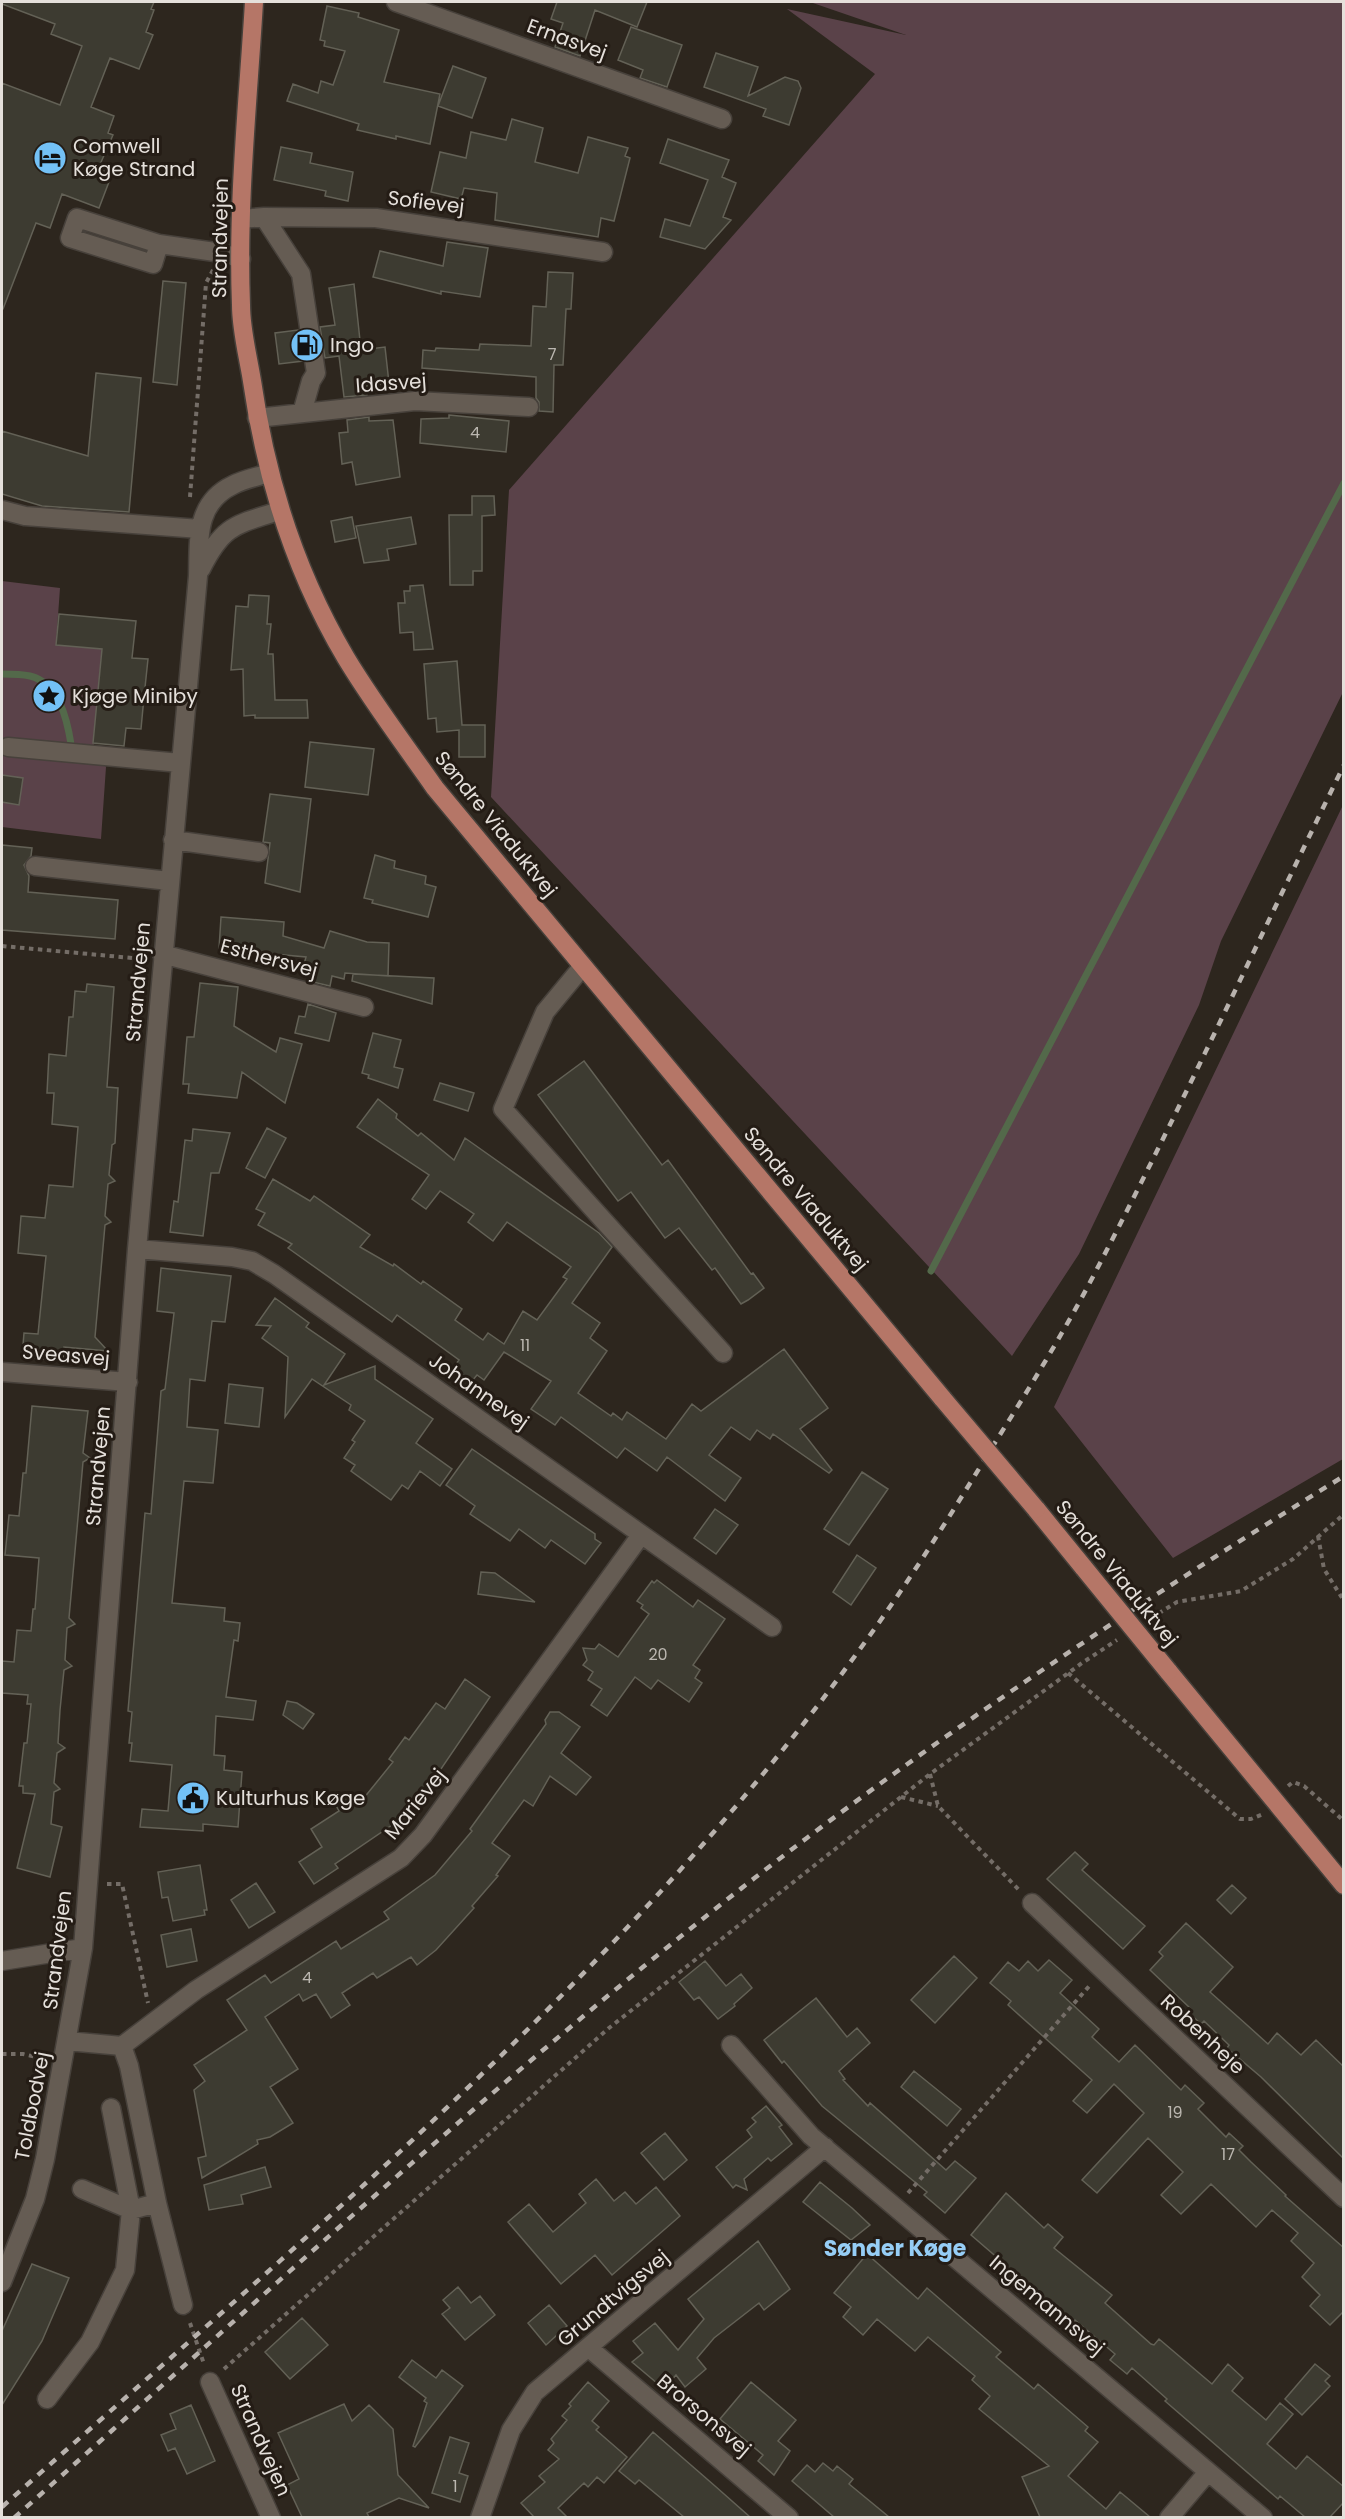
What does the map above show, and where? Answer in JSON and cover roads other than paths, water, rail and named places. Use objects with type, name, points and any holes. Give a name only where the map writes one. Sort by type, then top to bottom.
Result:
[{"type":"main road","name":"Strandvejen","points":[[254,2],[241,219],[241,307],[257,418],[279,511]]},
{"type":"main road","name":"Søndre Viaduktvej","points":[[279,511],[291,546],[320,610],[345,657],[373,701],[435,788],[1036,1509],[1344,1886]]},
{"type":"street","name":"Ernasvej","points":[[396,2],[722,119]]},
{"type":"street","name":"Sofievej","points":[[241,219],[264,217],[376,218],[603,252]]},
{"type":"street","points":[[264,217],[301,274],[316,374],[311,381],[302,413]]},
{"type":"street","points":[[159,244],[222,253],[241,259]]},
{"type":"street","name":"Idasvej","points":[[257,418],[415,400],[529,407]]},
{"type":"street","name":"Strandvejen","points":[[68,2041],[83,1948],[137,1249],[172,840],[198,576],[194,529],[204,512],[232,485],[269,473]]},
{"type":"street","points":[[2,510],[25,516],[194,529]]},
{"type":"street","name":"Strandvejen","points":[[198,576],[212,548],[224,533],[240,523],[279,511]]},
{"type":"street","points":[[8,747],[180,763]]},
{"type":"street","points":[[172,840],[259,852]]},
{"type":"street","points":[[35,866],[169,881]]},
{"type":"street","name":"Esthersvej","points":[[162,958],[364,1007]]},
{"type":"street","points":[[583,966],[545,1012],[504,1109],[723,1353]]},
{"type":"street","name":"Johannevej","points":[[137,1249],[232,1257],[252,1261],[274,1274],[772,1627]]},
{"type":"street","name":"Sveasvej","points":[[2,1372],[128,1382]]},
{"type":"street","name":"Marievej","points":[[122,2046],[152,2021],[196,1990],[401,1858],[423,1835],[642,1535]]},
{"type":"street","name":"Robenheje","points":[[1032,1903],[1344,2198]]},
{"type":"street","points":[[2,1960],[83,1948]]},
{"type":"street","points":[[68,2041],[122,2046],[129,2066],[157,2203],[183,2305]]},
{"type":"street","name":"Toldbodvej","points":[[2,2282],[34,2199],[45,2159],[68,2041]]},
{"type":"street","name":"Ingemannsvej","points":[[731,2045],[811,2136],[1263,2517]]},
{"type":"street","points":[[47,2399],[90,2342],[125,2270],[131,2211],[111,2109]]},
{"type":"street","name":"Grundtvigsvej","points":[[480,2517],[511,2430],[535,2392],[825,2147]]},
{"type":"street","points":[[82,2189],[131,2211],[157,2203]]},
{"type":"street","name":"Brorsonsvej","points":[[589,2348],[789,2517]]},
{"type":"street","name":"Strandvejen","points":[[210,2382],[269,2517]]},
{"type":"street","points":[[1169,2517],[1208,2472]]},
{"type":"waterway","points":[[931,1271],[1344,483]]},
{"type":"waterway","points":[[2,674],[30,676],[48,686],[55,694],[64,713],[71,744]]},
{"type":"railway","points":[[2,2507],[347,2201],[569,1988],[674,1876],[774,1760],[868,1638],[934,1541],[1036,1377],[1098,1267],[1344,765]]},
{"type":"railway","points":[[14,2518],[483,2101],[579,2020],[774,1863],[912,1760],[1054,1662],[1344,1476]]},
{"type":"place","name":"Comwell Køge Strand","points":[[50,158]]},
{"type":"place","name":"Ingo","points":[[307,345]]},
{"type":"place","name":"Kjøge Miniby","points":[[49,696]]},
{"type":"place","name":"Kulturhus Køge","points":[[193,1798]]},
{"type":"district","name":"Sønder Køge","points":[[895,2248]]}]
